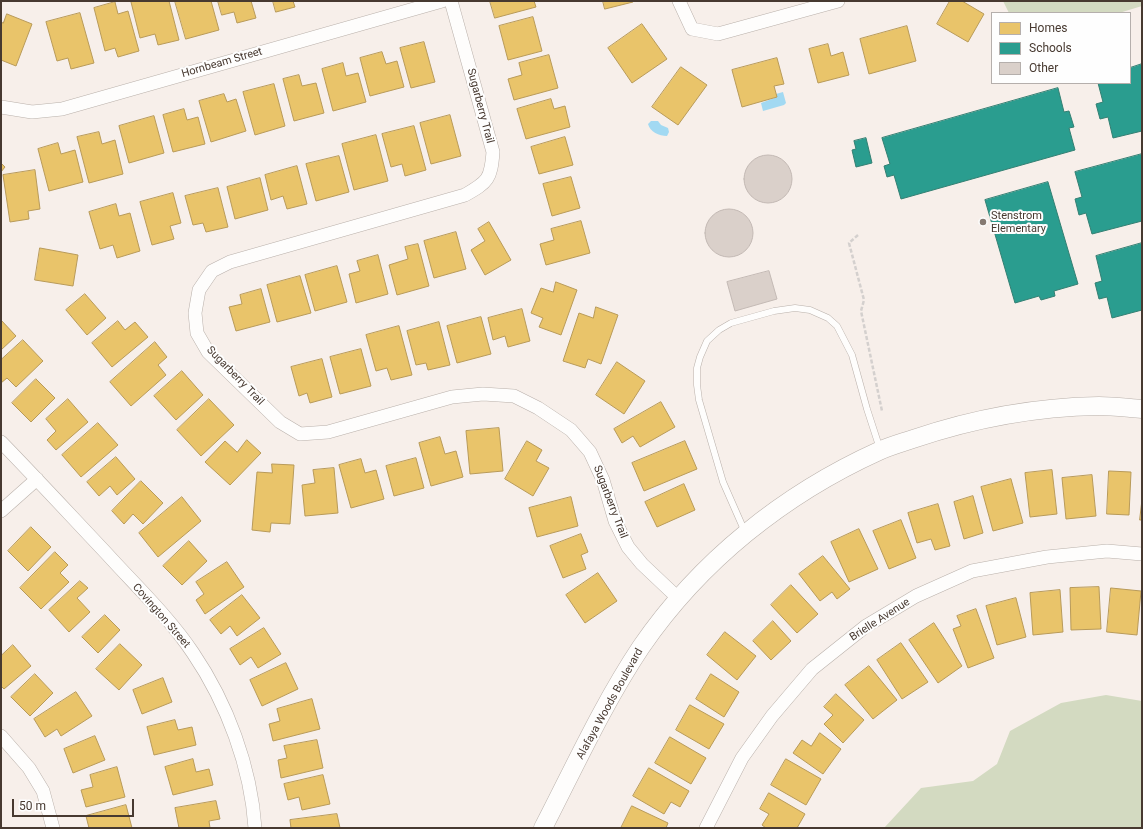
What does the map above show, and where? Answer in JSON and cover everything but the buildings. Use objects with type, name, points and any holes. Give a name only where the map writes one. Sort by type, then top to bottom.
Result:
[{"type":"street","name":"Hornbeam Street","points":[[1,107],[32,112],[62,109],[442,1]]},
{"type":"street","name":"Sugarberry Trail","points":[[451,1],[493,152],[492,169],[484,184],[465,195],[237,260],[212,271],[199,290],[195,313],[197,333],[208,352],[280,422],[300,434],[328,432],[452,397],[483,394],[514,396],[538,408],[571,430],[590,452],[603,480],[615,521],[628,547],[642,564],[678,598]]},
{"type":"street","points":[[679,1],[692,29],[718,34],[838,1]]},
{"type":"street","name":"Alafaya Woods Boulevard","points":[[543,828],[606,706],[641,648],[678,598],[713,561],[746,533],[800,494],[830,476],[881,450],[945,428],[1006,415],[1064,408],[1100,406],[1142,409]]},
{"type":"street","name":"Covington Street","points":[[1,442],[164,616],[192,652],[218,694],[235,735],[254,813],[255,828]]},
{"type":"street","points":[[1,511],[37,479]]},
{"type":"street","name":"Brielle Avenue","points":[[706,828],[742,758],[772,716],[812,669],[866,626],[916,596],[972,571],[1047,557],[1107,552],[1142,554]]},
{"type":"street","points":[[1,736],[30,768],[43,791],[53,828]]},
{"type":"lane","points":[[746,533],[724,482],[699,400],[697,368],[707,341],[718,330],[731,323],[774,311],[795,308],[810,310],[828,318],[837,326],[852,355],[867,409],[881,450]]},
{"type":"path","points":[[858,235],[849,242],[864,300],[861,311],[882,411]]},
{"type":"green space","points":[[1003,1],[1142,1],[1142,6],[1122,12],[1008,12]]},
{"type":"green space","points":[[1106,695],[1142,701],[1142,828],[884,828],[921,788],[973,781],[997,764],[1010,731],[1061,703]]},
{"type":"water","points":[[783,92],[786,103],[784,105],[763,111],[761,103],[777,97],[776,94]]},
{"type":"water","points":[[651,121],[658,121],[661,125],[668,128],[669,132],[667,136],[653,131],[648,124]]},
{"type":"place","name":"Stenstrom Elementary","points":[[983,222]]}]
